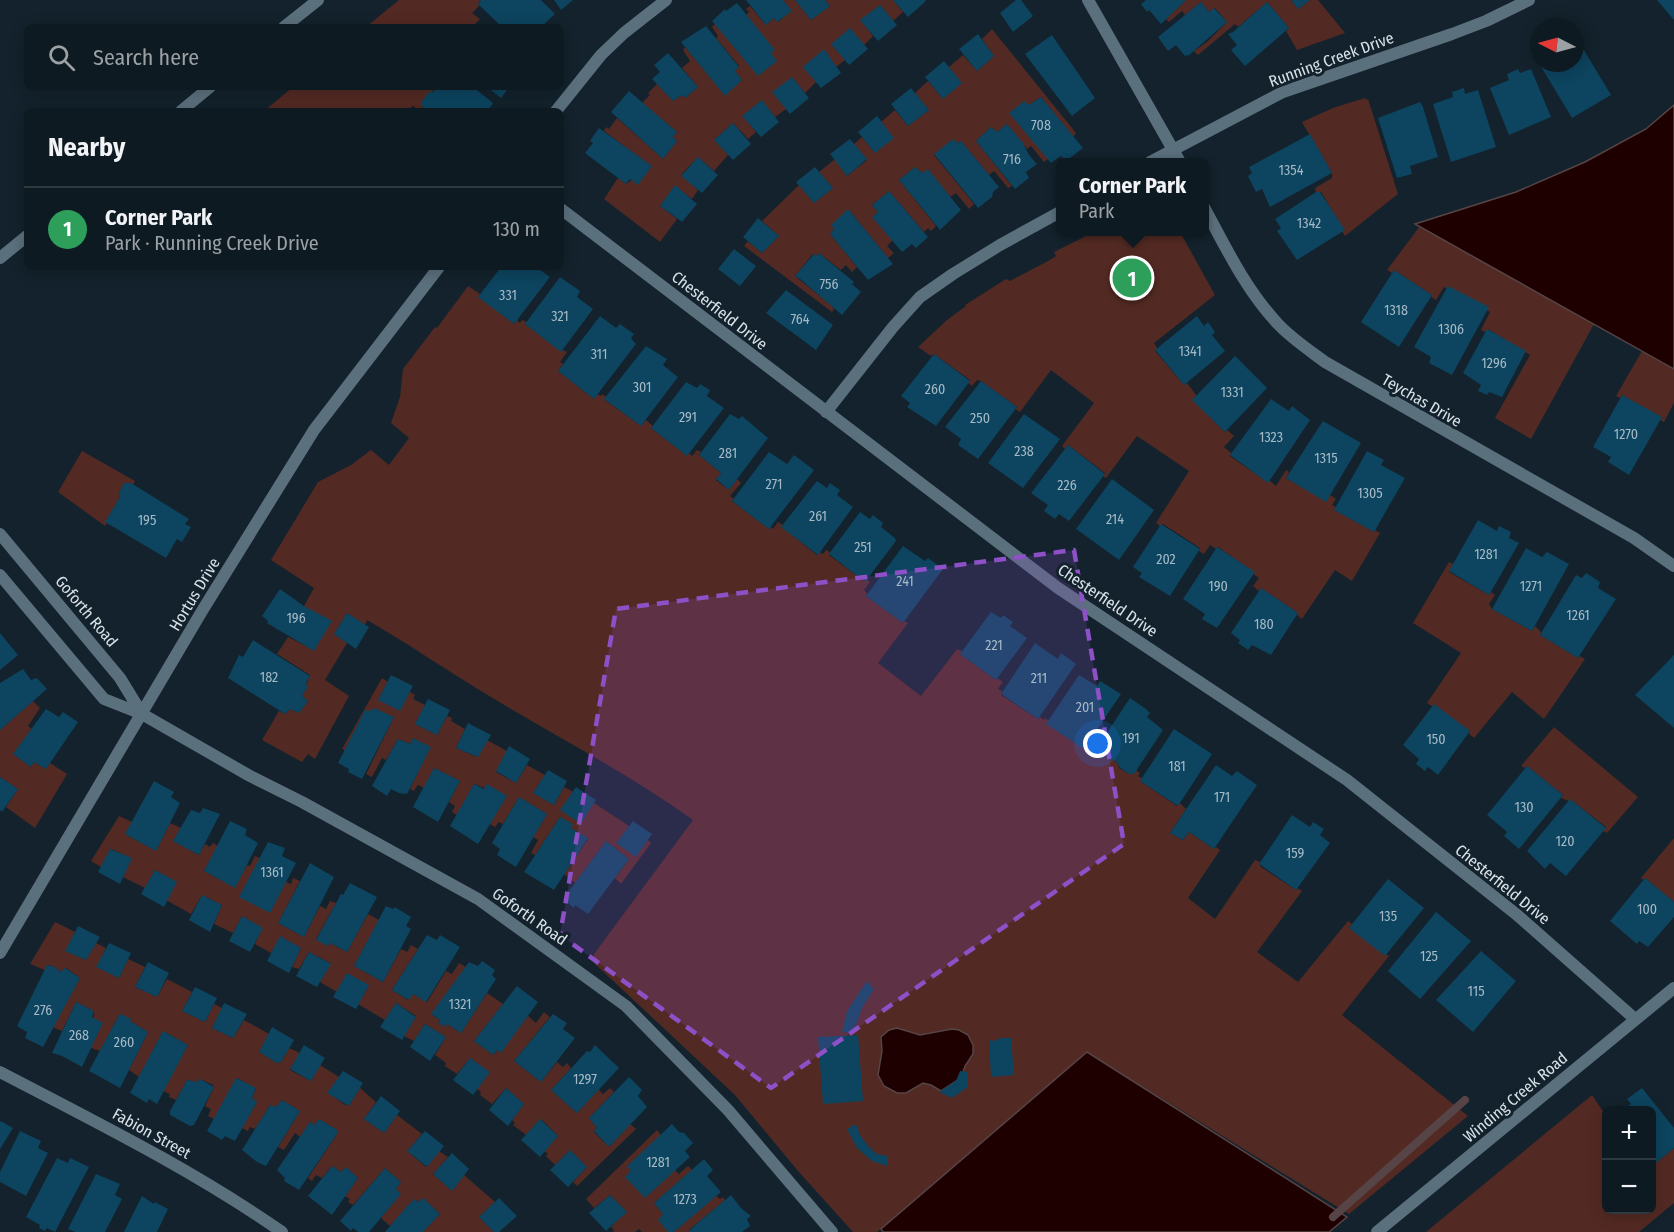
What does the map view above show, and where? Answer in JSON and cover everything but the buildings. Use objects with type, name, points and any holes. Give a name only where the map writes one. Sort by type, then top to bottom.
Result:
[{"type":"street","points":[[288,24],[318,0]]},
{"type":"street","points":[[558,108],[601,55],[624,33],[666,0]]},
{"type":"street","points":[[1088,0],[1178,158]]},
{"type":"street","name":"Running Creek Drive","points":[[1158,158],[1283,92],[1452,34],[1486,21],[1529,0]]},
{"type":"street","points":[[185,108],[206,90]]},
{"type":"street","name":"Chesterfield Drive","points":[[564,211],[1058,588],[1347,780],[1516,914],[1635,1019]]},
{"type":"street","points":[[826,412],[886,335],[921,297],[991,250],[1056,214]]},
{"type":"street","name":"Teychas Drive","points":[[1209,216],[1243,278],[1260,303],[1280,326],[1324,362],[1635,538],[1674,566]]},
{"type":"street","points":[[0,258],[24,238]]},
{"type":"street","name":"Hortus Drive","points":[[0,953],[201,611],[314,430],[437,270]]},
{"type":"street","name":"Goforth Road","points":[[0,534],[120,678],[142,714]]},
{"type":"street","name":"Goforth Road","points":[[0,575],[104,699],[142,714],[250,776],[302,802],[478,899],[626,1006],[728,1110],[832,1232]]},
{"type":"street","name":"Winding Creek Road","points":[[1377,1232],[1674,987]]},
{"type":"street","name":"Fabion Street","points":[[0,1072],[134,1141],[203,1180],[282,1232]]},
{"type":"highlighted area","points":[[1074,550],[1124,844],[771,1088],[560,935],[616,609]]},
{"type":"shaded area","points":[[399,0],[481,0],[472,13],[480,19],[475,24],[370,24]]},
{"type":"shaded area","points":[[783,0],[795,0],[811,20],[830,6],[825,0],[893,0],[903,12],[893,21],[880,5],[861,20],[873,36],[864,45],[831,44],[845,60],[836,67],[824,50],[816,82],[805,93],[792,77],[786,109],[775,117],[762,101],[743,116],[756,132],[748,139],[733,123],[715,139],[728,155],[714,171],[698,157],[681,175],[698,190],[692,199],[675,186],[660,206],[677,219],[660,242],[604,199],[618,178],[626,184],[651,166],[604,131],[606,127],[609,129],[617,118],[663,159],[677,141],[673,137],[677,132],[642,103],[650,95],[648,93],[657,84],[673,101],[682,95],[685,98],[698,87],[682,68],[690,61],[683,50],[685,47],[725,95],[742,80],[735,71],[739,66],[716,38],[718,36],[712,27],[715,24],[771,53],[746,15],[749,12],[746,9],[750,6],[766,25],[774,18],[778,22],[791,11]]},
{"type":"shaded area","points":[[1186,0],[1291,0],[1298,9],[1310,0],[1318,0],[1345,33],[1297,50],[1286,31],[1289,28],[1267,2],[1238,27],[1235,24],[1198,55],[1194,51],[1207,42],[1227,22],[1215,8],[1209,12],[1201,2],[1185,15],[1182,11],[1169,22],[1166,19]]},
{"type":"shaded area","points":[[992,29],[1076,133],[1073,137],[1041,97],[1029,105],[1048,159],[1044,162],[1031,146],[1027,149],[1007,124],[997,132],[991,127],[976,141],[1012,186],[1008,188],[994,171],[989,175],[961,141],[957,143],[952,140],[934,155],[974,204],[969,209],[956,193],[950,197],[915,167],[899,180],[936,226],[931,231],[928,228],[924,232],[889,191],[872,205],[878,212],[873,217],[893,240],[887,246],[894,253],[888,258],[849,210],[832,225],[834,229],[830,234],[857,267],[852,272],[846,265],[841,270],[819,253],[816,256],[813,254],[795,276],[831,305],[834,309],[832,312],[744,246],[748,241],[762,253],[779,236],[762,221],[799,185],[814,203],[833,188],[819,172],[835,159],[847,176],[867,160],[854,144],[862,137],[875,153],[881,122],[895,110],[908,126],[929,110],[915,93],[928,81],[943,99],[961,83],[949,67],[963,55],[977,71],[994,56],[982,39]]},
{"type":"shaded area","points":[[289,90],[434,90],[422,101],[424,108],[413,106],[410,108],[268,108]]},
{"type":"shaded area","points":[[1368,99],[1398,194],[1345,236],[1342,231],[1344,230],[1321,192],[1316,192],[1315,188],[1332,178],[1332,173],[1302,122],[1333,108]]},
{"type":"shaded area","points":[[1674,105],[1674,369],[1415,224],[1516,192],[1585,162],[1646,129]]},
{"type":"shaded area","points":[[1420,226],[1594,324],[1531,439],[1495,418],[1530,355],[1488,329],[1485,332],[1481,330],[1490,312],[1444,287],[1436,300],[1394,270],[1392,273],[1387,270]]},
{"type":"shaded area","points":[[1086,236],[1182,236],[1215,295],[1154,343],[1157,348],[1155,351],[1184,385],[1187,383],[1196,395],[1193,400],[1225,432],[1227,430],[1234,436],[1224,447],[1231,453],[1230,456],[1276,486],[1286,470],[1289,472],[1286,478],[1326,501],[1330,495],[1336,499],[1332,505],[1336,507],[1335,510],[1374,532],[1375,530],[1380,533],[1352,581],[1335,570],[1302,619],[1297,615],[1298,613],[1261,588],[1259,591],[1253,586],[1259,578],[1253,574],[1254,572],[1218,547],[1216,549],[1210,545],[1204,554],[1199,551],[1200,548],[1163,524],[1160,526],[1156,523],[1189,471],[1137,436],[1106,478],[1103,476],[1105,473],[1068,445],[1065,449],[1062,446],[1094,403],[1051,370],[1020,412],[1015,409],[1017,407],[981,381],[977,380],[972,386],[968,383],[970,380],[934,354],[931,356],[918,347],[965,305],[1006,279],[1010,281],[1050,260],[1056,256],[1054,252]]},
{"type":"shaded area","points":[[468,286],[514,324],[517,320],[520,323],[522,320],[527,322],[525,324],[561,351],[567,352],[560,362],[563,364],[558,371],[594,399],[597,394],[601,396],[602,394],[606,397],[605,400],[641,426],[646,420],[653,426],[651,428],[687,456],[689,453],[692,456],[697,450],[701,452],[699,455],[721,473],[716,480],[729,490],[737,479],[741,483],[730,496],[734,499],[732,501],[769,529],[771,527],[773,529],[778,522],[817,555],[820,552],[823,554],[826,550],[830,552],[829,555],[864,581],[867,579],[870,582],[864,590],[867,593],[866,596],[903,623],[905,621],[908,623],[878,663],[921,696],[957,649],[962,651],[960,654],[996,680],[998,678],[1003,682],[998,689],[1002,691],[1001,695],[1038,719],[1040,717],[1044,720],[1045,718],[1084,749],[1086,746],[1090,748],[1094,743],[1098,746],[1097,748],[1118,763],[1119,768],[1129,774],[1136,770],[1140,773],[1138,776],[1142,778],[1140,781],[1177,806],[1180,803],[1186,809],[1170,833],[1183,840],[1189,832],[1214,849],[1216,847],[1220,850],[1188,898],[1215,919],[1255,860],[1260,862],[1261,867],[1296,890],[1297,888],[1302,891],[1257,952],[1298,982],[1348,921],[1352,924],[1349,928],[1389,956],[1342,1015],[1468,1116],[1349,1214],[1087,1052],[877,1232],[853,1232],[798,1171],[735,1095],[594,963],[594,954],[693,820],[619,772],[491,697],[383,629],[367,620],[365,625],[347,613],[334,634],[347,643],[325,680],[349,696],[315,759],[308,754],[302,762],[262,740],[279,711],[285,714],[290,709],[299,713],[308,701],[302,696],[310,675],[277,654],[288,637],[314,650],[304,606],[314,588],[271,560],[318,482],[351,465],[371,450],[389,465],[409,438],[391,423],[400,397],[403,369]]},
{"type":"shaded area","points":[[1642,351],[1674,369],[1674,403],[1664,422],[1660,420],[1661,417],[1622,395],[1620,398],[1616,396]]},
{"type":"shaded area","points":[[82,451],[135,481],[133,485],[124,484],[105,526],[58,492]]},
{"type":"shaded area","points":[[1449,562],[1453,564],[1449,572],[1489,595],[1491,592],[1495,595],[1489,604],[1492,609],[1532,631],[1535,626],[1541,632],[1540,635],[1578,658],[1580,656],[1585,659],[1544,719],[1512,692],[1474,738],[1469,734],[1470,731],[1427,703],[1461,653],[1413,623]]},
{"type":"shaded area","points":[[382,678],[388,682],[378,700],[410,692],[415,695],[413,699],[425,705],[415,724],[437,735],[447,716],[452,718],[451,721],[465,729],[456,748],[477,757],[487,740],[507,751],[496,772],[516,783],[527,765],[545,775],[533,793],[554,805],[564,787],[629,826],[617,843],[648,840],[651,843],[621,884],[615,878],[629,859],[606,841],[575,883],[564,874],[588,839],[571,828],[572,824],[560,817],[535,855],[531,853],[538,840],[533,837],[547,814],[519,797],[503,824],[499,822],[495,827],[490,824],[506,796],[474,784],[457,815],[452,812],[455,806],[449,802],[460,781],[434,768],[424,788],[418,785],[414,791],[410,789],[430,747],[413,738],[410,744],[398,739],[386,760],[382,758],[372,777],[366,774],[394,717],[365,711],[345,750],[342,749]]},
{"type":"shaded area","points":[[33,701],[40,708],[28,726],[32,729],[13,754],[31,767],[34,762],[46,769],[50,763],[67,774],[35,828],[6,807],[18,789],[0,777],[0,730]]},
{"type":"shaded area","points":[[1554,727],[1638,797],[1607,833],[1603,831],[1606,827],[1571,800],[1561,798],[1563,795],[1527,766],[1525,768],[1521,766]]},
{"type":"shaded area","points":[[119,816],[132,822],[125,834],[156,851],[170,823],[181,828],[173,841],[199,855],[205,844],[210,847],[213,843],[218,846],[204,871],[234,887],[255,856],[286,882],[291,884],[293,878],[300,881],[278,923],[304,937],[320,906],[326,909],[330,901],[336,903],[316,939],[328,946],[330,943],[347,952],[368,914],[379,920],[354,966],[383,982],[401,949],[407,952],[411,945],[418,949],[392,990],[408,1000],[413,994],[427,1002],[446,971],[452,974],[459,963],[466,967],[432,1015],[440,1020],[438,1023],[447,1024],[461,1033],[487,993],[503,1004],[474,1041],[493,1055],[528,1016],[536,1023],[544,1012],[550,1017],[514,1061],[541,1082],[557,1062],[563,1067],[567,1063],[571,1068],[551,1090],[577,1113],[598,1089],[603,1094],[610,1088],[614,1092],[589,1118],[597,1128],[594,1132],[607,1145],[610,1146],[630,1124],[636,1129],[577,1186],[573,1182],[587,1167],[570,1150],[555,1165],[546,1156],[548,1154],[544,1151],[558,1136],[541,1119],[526,1135],[513,1125],[515,1123],[512,1120],[524,1104],[506,1088],[492,1104],[480,1095],[481,1092],[477,1089],[489,1072],[470,1058],[457,1074],[445,1066],[446,1063],[435,1055],[446,1037],[425,1024],[414,1041],[404,1036],[416,1016],[396,1003],[385,1020],[358,1004],[369,985],[337,992],[320,982],[330,963],[309,952],[299,969],[292,967],[301,948],[281,937],[271,953],[255,944],[262,928],[242,916],[233,933],[214,924],[222,905],[202,895],[191,914],[166,900],[176,882],[155,870],[145,888],[123,877],[131,858],[111,849],[101,867],[91,861]]},
{"type":"shaded area","points":[[1674,838],[1674,902],[1645,878],[1643,880],[1641,878]]},
{"type":"shaded area","points":[[55,922],[75,932],[66,951],[86,960],[96,943],[106,948],[97,967],[119,978],[128,959],[145,967],[135,987],[157,997],[167,979],[192,992],[182,1011],[205,1022],[214,1004],[222,1008],[212,1028],[233,1038],[244,1020],[269,1034],[259,1052],[277,1063],[281,1062],[289,1048],[300,1053],[290,1070],[311,1081],[320,1065],[339,1077],[328,1093],[344,1104],[349,1106],[360,1088],[376,1102],[364,1119],[384,1133],[397,1115],[422,1134],[407,1151],[426,1167],[439,1151],[448,1157],[433,1174],[452,1191],[464,1175],[495,1202],[479,1217],[494,1232],[423,1232],[440,1214],[423,1198],[418,1202],[415,1199],[390,1226],[381,1218],[400,1194],[396,1189],[401,1182],[385,1168],[353,1205],[345,1196],[358,1178],[346,1167],[341,1172],[332,1166],[322,1178],[316,1175],[312,1181],[308,1178],[337,1134],[337,1130],[319,1119],[315,1125],[310,1122],[300,1137],[295,1133],[284,1150],[278,1147],[300,1111],[282,1100],[276,1107],[270,1105],[255,1129],[250,1127],[248,1131],[242,1128],[257,1102],[252,1098],[256,1089],[237,1078],[214,1119],[208,1116],[211,1109],[205,1106],[213,1085],[200,1079],[197,1082],[187,1080],[176,1100],[169,1097],[170,1094],[163,1091],[188,1045],[163,1031],[139,1077],[129,1070],[148,1032],[130,1021],[131,1019],[119,1015],[100,1051],[91,1048],[94,1011],[76,1002],[62,1031],[52,1027],[80,978],[66,968],[60,972],[48,965],[45,970],[30,964]]},
{"type":"shaded area","points":[[897,1028],[920,1035],[952,1029],[968,1035],[973,1045],[973,1054],[961,1078],[941,1091],[923,1083],[906,1093],[897,1093],[884,1086],[878,1075],[882,1051],[881,1037],[889,1030]]},
{"type":"shaded area","points":[[1087,1052],[1347,1217],[1329,1232],[883,1232],[881,1229]]},
{"type":"shaded area","points":[[1592,1095],[1602,1110],[1602,1214],[1656,1214],[1656,1163],[1674,1148],[1674,1203],[1639,1232],[1426,1232]]},
{"type":"shaded area","points":[[657,1130],[661,1135],[628,1166],[631,1171],[626,1177],[675,1170],[679,1174],[688,1166],[692,1170],[654,1203],[663,1214],[668,1232],[642,1232],[639,1229],[635,1232],[613,1232],[611,1227],[626,1211],[610,1195],[594,1208],[586,1199]]},
{"type":"shaded area","points":[[715,1195],[725,1200],[689,1230],[690,1232],[674,1232]]},
{"type":"waterway","points":[[1333,1217],[1465,1100]]},
{"type":"place","name":"Corner Park","points":[[1132,278]]}]
